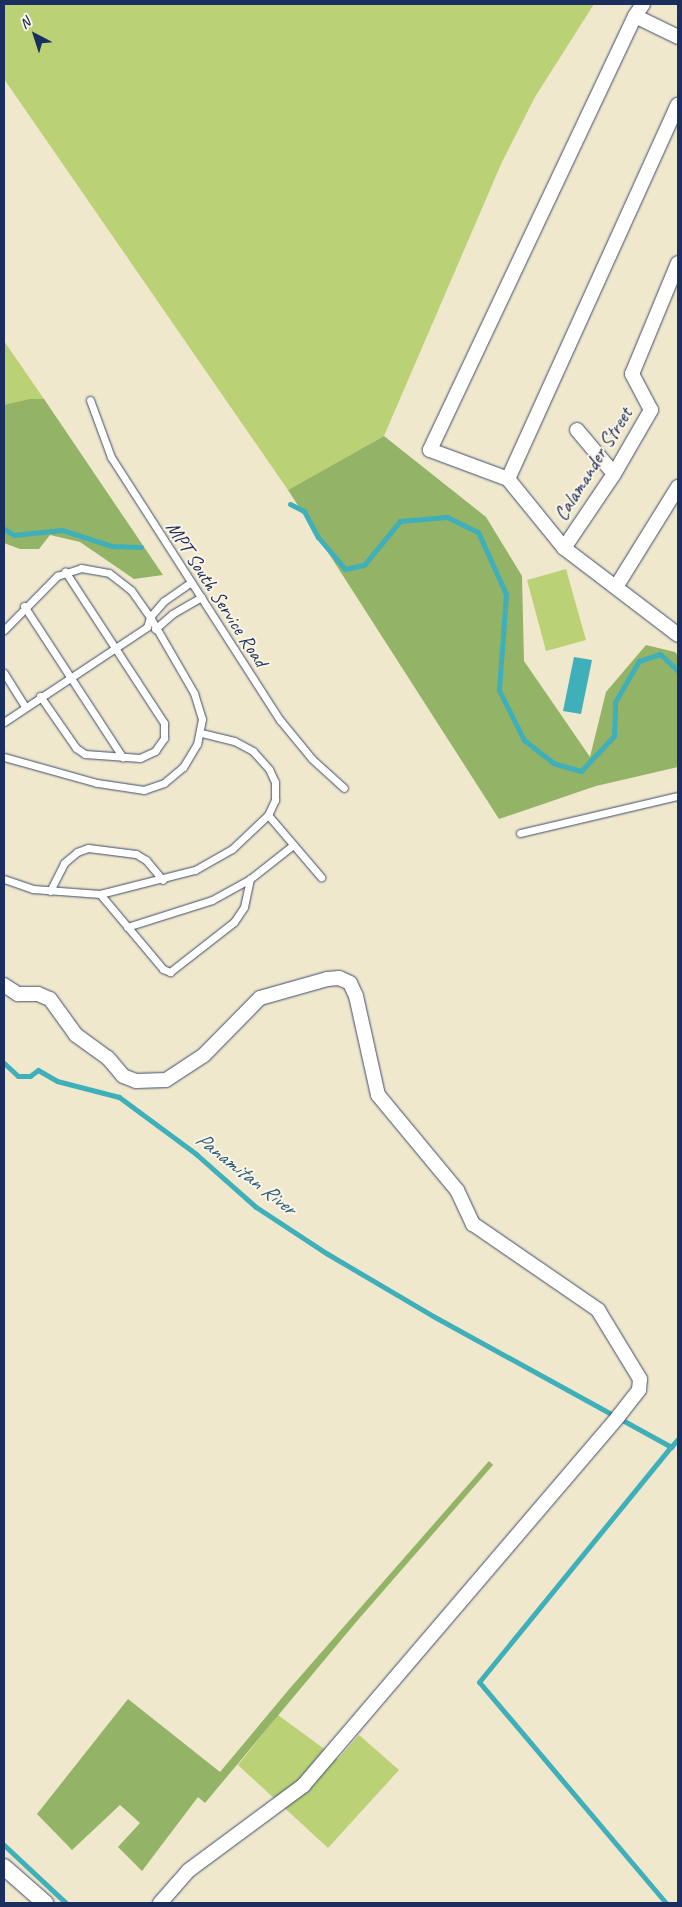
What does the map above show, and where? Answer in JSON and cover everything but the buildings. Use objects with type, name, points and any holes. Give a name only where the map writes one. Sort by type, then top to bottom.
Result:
[{"type":"street","points":[[643,4],[635,16],[430,450],[508,479],[564,548],[677,631]]},
{"type":"street","points":[[635,16],[678,37]]},
{"type":"street","points":[[508,479],[676,115]]},
{"type":"street","name":"Calamander Street","points":[[564,548],[614,474],[651,410],[632,374],[678,263]]},
{"type":"street","points":[[577,430],[614,474]]},
{"type":"street","points":[[616,587],[678,487]]},
{"type":"street","points":[[4,986],[18,994],[38,994],[50,999],[76,1036],[108,1058],[123,1076],[136,1081],[166,1080],[196,1060],[260,998],[327,979],[339,978],[350,983],[356,996],[378,1095],[457,1190],[473,1224],[598,1310],[640,1379],[639,1390],[618,1417],[304,1785],[189,1870],[160,1903]]},
{"type":"street","points":[[4,1867],[45,1903]]},
{"type":"lane","name":"MPT South Service Road","points":[[90,400],[111,457],[289,733],[344,788]]},
{"type":"lane","points":[[4,630],[24,606],[49,581],[65,571],[80,568],[109,573],[131,590],[150,617],[194,692],[202,719],[201,733],[183,767],[164,783],[144,790],[97,783],[4,757]]},
{"type":"lane","points":[[40,696],[80,752],[122,758],[140,758],[155,751],[165,731],[164,723],[65,571]]},
{"type":"lane","points":[[4,722],[24,705],[147,627],[150,617],[164,601],[191,582]]},
{"type":"lane","points":[[158,630],[172,614],[200,597]]},
{"type":"lane","points":[[24,606],[122,758]]},
{"type":"lane","points":[[147,627],[158,630]]},
{"type":"lane","points":[[4,673],[24,705]]},
{"type":"lane","points":[[4,880],[50,891],[100,894],[163,880],[214,860],[245,838],[268,815],[275,800],[275,782],[260,758],[243,745],[201,733]]},
{"type":"lane","points":[[520,833],[678,796]]},
{"type":"lane","points":[[268,815],[321,877]]},
{"type":"lane","points":[[127,927],[198,905],[250,879],[293,845]]},
{"type":"lane","points":[[50,891],[64,863],[77,852],[88,848],[136,854],[146,860],[163,880]]},
{"type":"lane","points":[[100,894],[163,969],[170,972],[234,922],[244,907],[250,879]]},
{"type":"green space","points":[[4,4],[594,4],[535,97],[502,162],[384,436],[288,490],[4,79]]},
{"type":"green space","points":[[4,341],[44,399],[4,405]]},
{"type":"green space","points":[[30,399],[44,399],[163,575],[134,579],[80,542],[50,535],[39,549],[20,549],[4,543],[4,405]]},
{"type":"green space","points":[[384,436],[486,517],[522,576],[524,661],[590,757],[606,692],[646,645],[675,652],[678,656],[678,767],[596,786],[499,819],[288,490]]},
{"type":"green space","points":[[566,569],[586,640],[546,651],[527,580]]},
{"type":"green space","points":[[489,1461],[493,1465],[357,1621],[205,1803],[198,1797],[142,1871],[118,1847],[140,1823],[120,1805],[72,1850],[37,1814],[128,1699],[220,1772],[291,1687]]},
{"type":"green space","points":[[278,1715],[338,1759],[359,1735],[399,1770],[328,1848],[238,1765]]},
{"type":"water","points":[[574,657],[592,660],[581,714],[563,711]]},
{"type":"waterway","points":[[290,504],[304,511],[318,537],[345,569],[364,565],[400,521],[447,517],[478,532],[506,594],[499,690],[524,740],[553,763],[581,771],[614,736],[615,702],[639,661],[660,654],[678,671]]},
{"type":"waterway","name":"Panamitan River","points":[[4,529],[14,535],[62,530],[112,546],[141,547]]},
{"type":"waterway","name":"Panamitan River","points":[[4,1063],[18,1076],[30,1076],[38,1070],[57,1081],[119,1097],[196,1154],[256,1207],[326,1253],[433,1316],[671,1447],[678,1439]]},
{"type":"waterway","points":[[666,1903],[479,1682],[671,1447]]},
{"type":"waterway","points":[[4,1845],[66,1903]]}]
